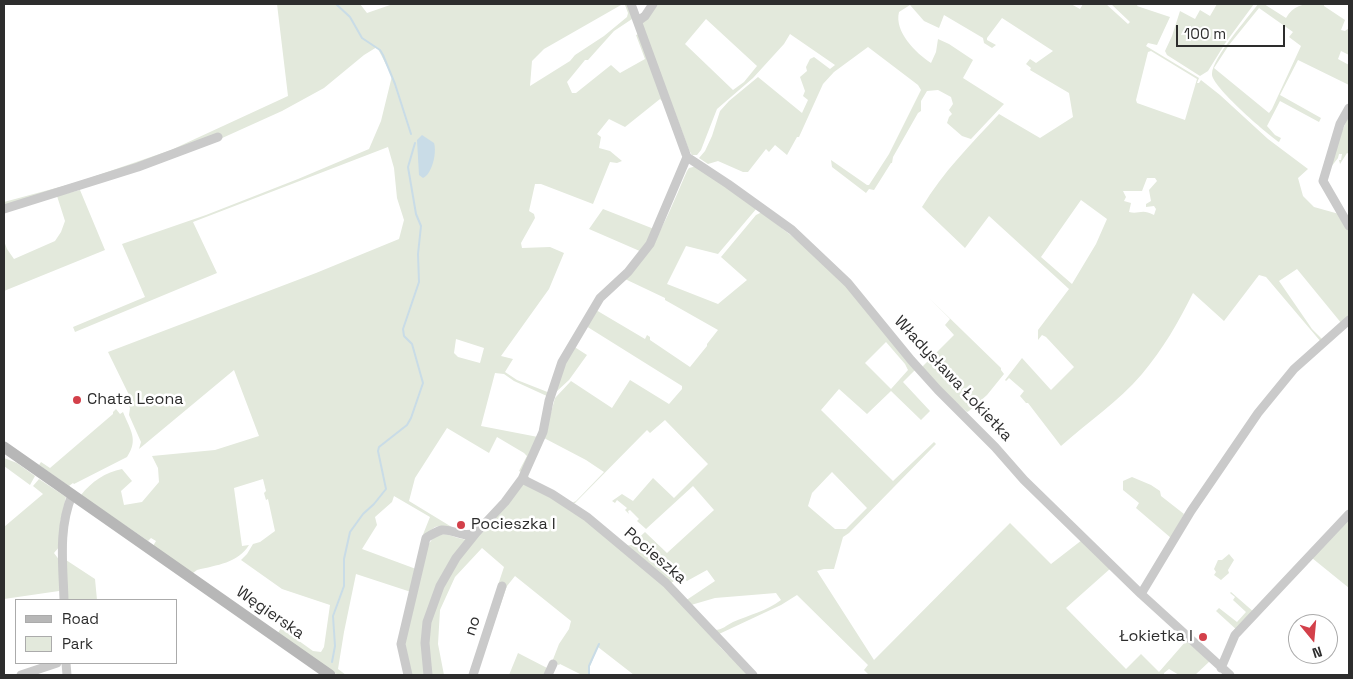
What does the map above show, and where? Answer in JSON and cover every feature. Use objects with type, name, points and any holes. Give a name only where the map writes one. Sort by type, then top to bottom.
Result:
[{"type":"main road","name":"Węgierska","points":[[4,447],[330,675]]},
{"type":"street","points":[[428,675],[425,643],[427,622],[440,586],[456,558],[505,502],[522,479],[543,432],[549,402],[562,362],[600,298],[628,272],[650,244],[688,157],[631,4]]},
{"type":"street","points":[[638,21],[645,16],[653,4]]},
{"type":"street","points":[[1349,108],[1340,124],[1324,181],[1349,226]]},
{"type":"street","points":[[4,209],[130,170],[218,137]]},
{"type":"street","name":"Władysława Łokietka","points":[[688,157],[792,230],[848,282],[911,360],[938,390],[970,420],[1024,480],[1141,594],[1230,675]]},
{"type":"street","points":[[1141,594],[1191,510],[1258,413],[1294,369],[1349,320]]},
{"type":"street","name":"Pocieszka","points":[[522,479],[552,494],[587,517],[666,583],[753,675]]},
{"type":"street","points":[[64,599],[62,540],[66,511],[72,495]]},
{"type":"street","points":[[1221,668],[1235,634],[1349,514]]},
{"type":"street","points":[[408,675],[401,644],[426,538],[441,530],[466,536],[476,533]]},
{"type":"street","name":"no","points":[[473,675],[502,586]]},
{"type":"street","points":[[21,675],[54,664]]},
{"type":"street","points":[[548,675],[553,664]]},
{"type":"green space","points":[[277,4],[360,4],[367,13],[393,4],[629,4],[632,19],[614,31],[588,60],[585,60],[567,82],[572,93],[576,93],[611,65],[620,73],[645,59],[636,35],[639,34],[663,97],[662,101],[660,99],[625,127],[609,119],[597,134],[601,137],[599,148],[610,151],[622,161],[617,163],[610,162],[593,204],[541,184],[535,184],[529,211],[534,214],[535,218],[521,243],[522,248],[550,247],[564,253],[549,289],[501,356],[513,359],[505,372],[517,380],[550,393],[549,397],[514,381],[504,374],[495,373],[481,426],[538,437],[523,473],[519,471],[527,456],[497,437],[489,453],[447,428],[415,478],[409,501],[455,529],[435,527],[422,537],[430,517],[394,496],[392,502],[375,517],[377,525],[362,549],[416,569],[411,592],[356,574],[338,669],[346,675],[338,675],[278,633],[281,628],[313,651],[321,652],[324,647],[330,605],[282,589],[241,560],[253,544],[260,542],[275,531],[268,499],[266,500],[264,493],[266,491],[263,479],[234,488],[242,546],[249,545],[233,560],[197,570],[193,573],[153,546],[156,541],[151,538],[148,541],[81,495],[99,478],[110,472],[122,469],[132,481],[121,491],[124,505],[142,502],[159,482],[158,468],[152,456],[215,450],[259,436],[234,370],[139,449],[141,442],[129,415],[130,408],[126,401],[130,397],[108,352],[316,273],[399,239],[404,220],[397,198],[394,168],[388,147],[193,222],[217,273],[75,332],[73,327],[145,297],[122,244],[206,215],[369,149],[381,121],[392,76],[377,47],[364,55],[324,88],[282,111],[220,139],[4,205],[4,202],[78,182],[171,150],[288,96]],"holes":[[[621,5],[625,5],[628,13],[627,17],[604,36],[575,55],[570,61],[530,86],[532,61],[544,49]],[[456,339],[484,348],[480,363],[458,357],[454,353]]]},
{"type":"green space","points":[[654,4],[1071,4],[1080,9],[1083,4],[1106,4],[1128,24],[1130,22],[1111,4],[1138,4],[1137,6],[1170,17],[1157,45],[1148,43],[1146,46],[1199,78],[1197,83],[1201,80],[1268,139],[1308,169],[1298,178],[1303,196],[1314,207],[1339,214],[1349,228],[1349,318],[1342,324],[1297,269],[1279,281],[1312,329],[1323,340],[1321,342],[1266,277],[1259,275],[1224,321],[1193,293],[1170,335],[1142,374],[1113,403],[1061,446],[1028,403],[1020,396],[1024,391],[1009,378],[1005,380],[1022,358],[1051,390],[1074,367],[1046,337],[1042,335],[1038,340],[1038,330],[1069,289],[989,216],[965,248],[922,207],[948,170],[999,114],[1040,138],[1073,117],[1069,93],[1030,70],[1031,68],[1026,64],[1030,59],[1036,63],[1053,51],[1002,18],[987,38],[987,40],[996,45],[992,48],[984,43],[983,38],[944,15],[939,28],[924,21],[910,5],[899,12],[898,20],[903,34],[919,54],[931,63],[936,52],[938,39],[949,44],[973,60],[963,78],[1004,104],[971,139],[962,136],[947,123],[952,114],[949,110],[953,104],[951,97],[938,90],[927,91],[921,101],[921,111],[918,113],[893,157],[892,163],[874,190],[869,189],[866,193],[832,167],[831,160],[869,185],[889,154],[921,90],[918,85],[868,47],[834,72],[823,84],[799,137],[797,137],[787,155],[775,145],[769,152],[766,149],[748,172],[743,172],[718,161],[708,164],[699,158],[705,151],[712,136],[720,111],[758,77],[802,113],[808,100],[803,96],[805,91],[800,77],[807,71],[806,67],[810,59],[814,57],[830,69],[835,65],[790,34],[784,44],[753,78],[717,109],[701,150],[697,155],[692,155],[642,24]],"holes":[[[706,19],[757,66],[744,82],[733,90],[685,44]],[[1151,51],[1197,79],[1185,120],[1137,103],[1136,100],[1148,52]],[[1147,178],[1155,178],[1157,181],[1149,190],[1151,201],[1146,204],[1146,207],[1154,206],[1156,209],[1154,215],[1146,212],[1129,212],[1131,203],[1124,201],[1126,197],[1123,191],[1142,191]],[[1081,200],[1107,219],[1096,244],[1072,284],[1041,257]]]},
{"type":"green space","points":[[1217,4],[1254,4],[1226,42],[1208,71],[1200,76],[1167,55],[1165,51],[1180,11],[1195,19],[1200,10],[1210,16]]},
{"type":"green space","points":[[1258,4],[1264,4],[1286,18],[1293,9],[1302,5],[1324,4],[1324,6],[1345,20],[1341,30],[1345,31],[1349,28],[1349,55],[1341,51],[1338,59],[1349,65],[1349,85],[1298,60],[1280,95],[1321,118],[1319,122],[1280,101],[1267,126],[1275,135],[1281,138],[1279,142],[1263,130],[1220,89],[1212,74],[1214,67],[1218,58],[1231,38]],"holes":[[[1259,8],[1293,32],[1289,37],[1301,46],[1269,113],[1214,68],[1229,45]]]},
{"type":"green space","points":[[1349,115],[1349,154],[1347,153],[1340,164],[1339,160],[1341,160],[1342,154],[1339,154],[1331,167],[1340,136]]},
{"type":"green space","points":[[697,166],[757,208],[718,254],[686,246],[667,284],[718,304],[747,280],[721,257],[756,215],[762,212],[819,259],[845,285],[916,369],[903,382],[930,411],[921,420],[891,391],[867,414],[839,389],[821,410],[893,481],[934,442],[936,444],[843,537],[834,569],[817,571],[874,660],[1010,523],[1051,564],[1082,540],[1111,568],[1066,608],[1126,669],[1141,654],[1159,672],[1186,641],[1210,661],[1195,675],[1179,675],[1169,669],[1164,675],[869,675],[864,670],[868,665],[797,595],[781,605],[719,634],[715,630],[764,610],[781,600],[776,593],[715,598],[691,605],[685,601],[715,581],[707,570],[687,581],[680,576],[669,585],[626,546],[631,545],[645,532],[667,553],[714,510],[693,486],[646,529],[637,521],[639,519],[630,510],[628,511],[629,514],[625,510],[627,508],[617,500],[615,503],[612,501],[622,494],[633,501],[653,478],[674,498],[708,464],[665,420],[650,433],[647,430],[575,503],[570,504],[527,477],[528,475],[529,478],[572,503],[604,472],[586,460],[544,438],[555,398],[571,381],[612,408],[630,380],[669,404],[682,389],[682,386],[586,326],[596,310],[645,339],[647,335],[650,337],[650,340],[690,367],[718,330],[665,300],[665,298],[625,279],[654,242],[687,171],[689,168]],"holes":[[[886,342],[908,370],[891,389],[865,363]],[[832,472],[867,508],[846,529],[835,529],[808,506],[812,493]]]},
{"type":"green space","points":[[80,190],[105,250],[4,291],[4,241],[14,259],[55,241],[65,221],[57,196]]},
{"type":"green space","points":[[603,209],[654,229],[642,252],[589,229]]},
{"type":"green space","points":[[929,298],[1001,368],[1004,374],[987,395],[967,412],[921,368],[954,335],[945,325],[950,319]]},
{"type":"green space","points":[[573,346],[587,355],[569,380],[556,392],[559,377]]},
{"type":"green space","points":[[116,409],[120,414],[123,412],[131,429],[133,440],[131,451],[127,457],[69,486],[39,465],[41,462],[50,468],[113,414]]},
{"type":"green space","points":[[4,458],[17,463],[35,476],[30,485],[4,466]]},
{"type":"green space","points":[[1132,477],[1160,491],[1161,496],[1184,514],[1171,538],[1136,508],[1139,503],[1123,490],[1123,481]]},
{"type":"green space","points":[[39,479],[66,497],[60,523],[60,546],[54,553],[60,561],[62,587],[59,591],[4,599],[4,527],[43,494],[33,486]]},
{"type":"green space","points":[[523,484],[533,486],[577,514],[664,585],[697,619],[721,648],[749,675],[634,675],[598,647],[590,666],[589,675],[582,675],[552,662],[559,644],[569,629],[571,621],[515,576],[507,586],[492,629],[498,585],[504,567],[482,548],[455,577],[440,610],[438,644],[444,675],[411,675],[406,661],[405,641],[428,545],[438,535],[443,534],[465,539],[476,537],[484,531]]},
{"type":"green space","points":[[1349,518],[1349,588],[1312,558]]},
{"type":"green space","points":[[1229,554],[1234,560],[1228,570],[1229,573],[1221,580],[1214,575],[1216,572],[1214,569],[1218,560],[1222,560]]},
{"type":"green space","points":[[66,560],[95,579],[97,599],[66,599]]},
{"type":"green space","points":[[1231,592],[1255,613],[1238,631],[1216,611],[1219,608],[1237,622],[1246,612],[1233,600],[1235,597]]},
{"type":"green space","points":[[518,653],[549,669],[546,675],[509,675]]},
{"type":"water","points":[[422,135],[434,143],[435,147],[431,168],[423,178],[419,175],[417,140]]},
{"type":"waterway","points":[[336,4],[350,17],[362,38],[380,50],[383,55],[395,84],[411,134]]},
{"type":"waterway","points":[[332,662],[335,646],[333,616],[344,586],[344,559],[350,532],[363,514],[386,489],[378,451],[379,447],[407,425],[423,383],[412,344],[404,336],[403,329],[419,282],[418,254],[421,226],[416,214],[408,167],[415,143]]},
{"type":"waterway","points":[[589,675],[589,666],[599,644]]},
{"type":"place","name":"Chata Leona","points":[[77,400]]},
{"type":"place","name":"Pocieszka I","points":[[461,525]]},
{"type":"place","name":"Łokietka I","points":[[1203,637]]}]
